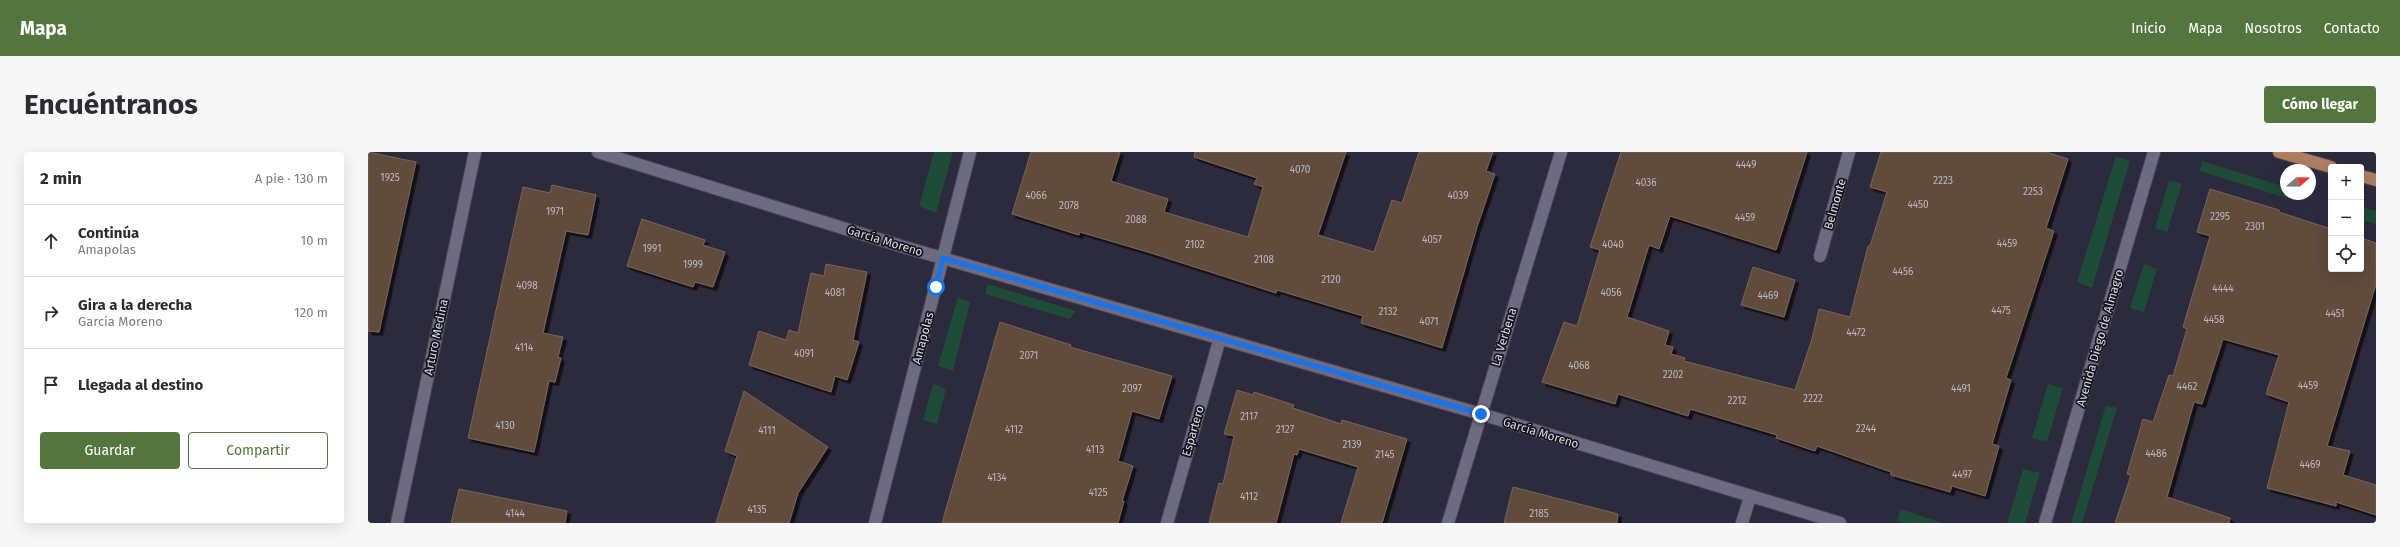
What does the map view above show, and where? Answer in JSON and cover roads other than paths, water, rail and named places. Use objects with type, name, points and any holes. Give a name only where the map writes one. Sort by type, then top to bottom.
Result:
[{"type":"main road","points":[[2279,152],[2328,166]]},
{"type":"main road","points":[[2364,177],[2376,180]]},
{"type":"street","name":"Arturo Medina","points":[[397,523],[475,152]]},
{"type":"street","name":"García Moreno","points":[[598,152],[943,258],[1481,414],[1840,523]]},
{"type":"street","name":"Amapolas","points":[[875,523],[970,152]]},
{"type":"street","name":"La Verbena","points":[[1448,523],[1561,152]]},
{"type":"street","name":"Belmonte","points":[[1820,256],[1849,152]]},
{"type":"street","name":"Avenida Diego de Almagro","points":[[2045,523],[2154,152]]},
{"type":"street","name":"Espartero","points":[[1167,523],[1220,338]]},
{"type":"street","points":[[1742,523],[1750,496]]}]
